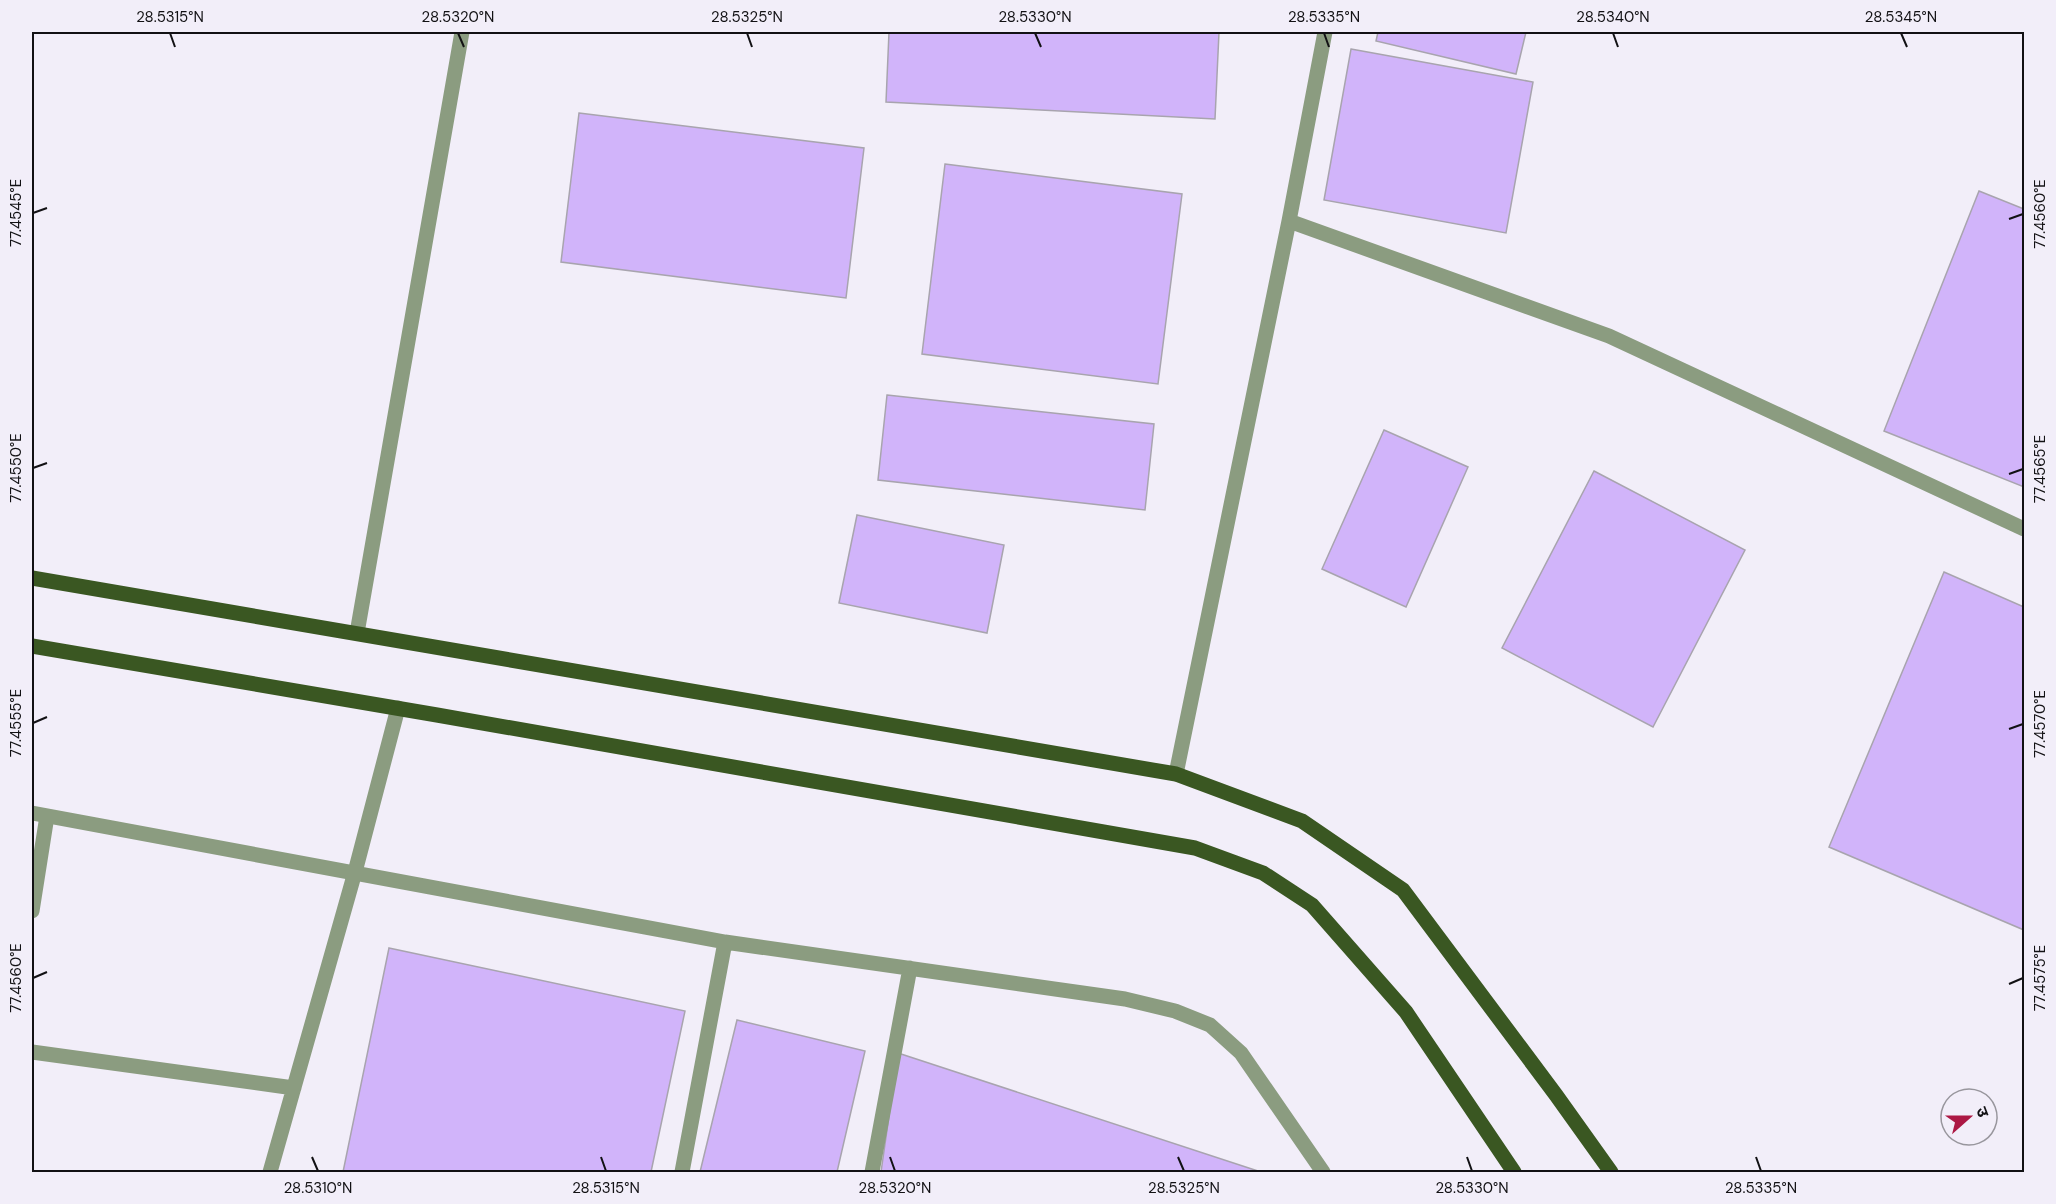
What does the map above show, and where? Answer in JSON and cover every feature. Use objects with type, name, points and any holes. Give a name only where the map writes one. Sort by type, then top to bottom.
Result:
[{"type":"main road","points":[[32,578],[1176,774],[1302,821],[1403,890],[1556,1095],[1611,1173]]},
{"type":"main road","points":[[32,646],[1195,848],[1263,873],[1312,905],[1406,1012],[1514,1173]]},
{"type":"street","points":[[357,633],[462,32]]},
{"type":"street","points":[[1176,774],[1289,221],[1325,32]]},
{"type":"street","points":[[1289,221],[1609,336],[2025,529]]},
{"type":"street","points":[[270,1173],[355,872],[398,708]]},
{"type":"street","points":[[32,813],[725,942],[1125,999],[1175,1011],[1210,1025],[1240,1053],[1323,1173]]},
{"type":"street","points":[[32,911],[48,816]]},
{"type":"street","points":[[682,1173],[725,942]]},
{"type":"street","points":[[872,1173],[910,968]]},
{"type":"street","points":[[32,1052],[294,1088]]},
{"type":"building","points":[[889,32],[1219,32],[1215,119],[886,102]]},
{"type":"building","points":[[1378,32],[1526,32],[1516,74],[1376,41]]},
{"type":"building","points":[[1351,49],[1533,82],[1506,233],[1324,200]]},
{"type":"building","points":[[579,113],[864,148],[846,298],[561,262]]},
{"type":"building","points":[[945,164],[1182,194],[1158,384],[922,354]]},
{"type":"building","points":[[1979,191],[2024,209],[2024,487],[1884,431]]},
{"type":"building","points":[[887,395],[1154,424],[1145,510],[878,480]]},
{"type":"building","points":[[1384,430],[1468,467],[1406,607],[1322,569]]},
{"type":"building","points":[[1594,471],[1745,550],[1653,727],[1502,648]]},
{"type":"building","points":[[857,515],[1004,545],[987,633],[839,603]]},
{"type":"building","points":[[1944,572],[2024,607],[2024,930],[1829,847]]},
{"type":"building","points":[[389,948],[685,1011],[651,1172],[343,1172]]},
{"type":"building","points":[[737,1020],[865,1051],[837,1172],[700,1172]]},
{"type":"building","points":[[898,1053],[1261,1172],[881,1172]]}]
